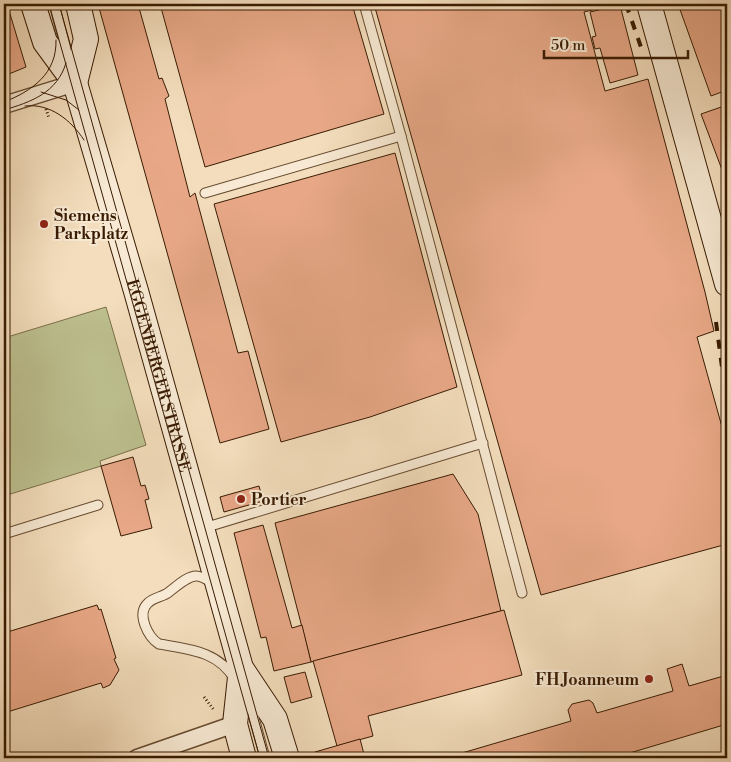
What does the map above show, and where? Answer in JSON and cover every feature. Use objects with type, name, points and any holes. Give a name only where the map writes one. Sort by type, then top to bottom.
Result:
[{"type":"main road","name":"EGGENBERGER STRASSE","points":[[32,4],[45,42],[75,83],[136,291],[202,528],[239,676],[275,719],[287,758]]},
{"type":"main road","points":[[75,83],[86,39],[78,4]]},
{"type":"main road","points":[[649,4],[727,284]]},
{"type":"main road","name":"EGGENBERGER STRASSE","points":[[239,676],[225,719],[244,758]]},
{"type":"street","points":[[4,106],[75,83]]},
{"type":"street","points":[[137,758],[225,719]]},
{"type":"lane","points":[[54,4],[75,83]]},
{"type":"lane","points":[[364,4],[401,136],[522,593]]},
{"type":"lane","points":[[205,193],[401,136]]},
{"type":"lane","points":[[202,528],[483,443]]},
{"type":"lane","points":[[4,534],[98,505]]},
{"type":"lane","points":[[218,587],[202,577],[192,577],[147,604],[144,610],[144,622],[152,639],[158,644],[209,655],[239,676],[264,758]]},
{"type":"path","points":[[204,697],[225,719]]},
{"type":"green space","points":[[106,307],[146,445],[100,461],[101,466],[4,496],[4,338]]},
{"type":"building","points":[[4,4],[7,4],[26,67],[4,76]]},
{"type":"building","points":[[98,4],[138,4],[159,79],[162,78],[169,96],[165,99],[190,197],[195,193],[238,353],[248,351],[269,429],[220,443]]},
{"type":"building","points":[[160,4],[352,4],[384,114],[205,167]]},
{"type":"building","points":[[374,4],[616,4],[584,12],[605,91],[648,79],[714,331],[697,337],[727,445],[727,544],[541,595]]},
{"type":"building","points":[[678,4],[727,4],[727,90],[711,96]]},
{"type":"building","points":[[620,5],[638,75],[610,83],[600,48],[595,49],[592,37],[596,36],[590,12]]},
{"type":"building","points":[[727,105],[727,183],[701,114]]},
{"type":"building","points":[[395,153],[457,387],[370,417],[281,442],[214,204]]},
{"type":"building","points":[[133,457],[141,486],[145,485],[149,499],[145,500],[152,528],[121,536],[101,466]]},
{"type":"building","points":[[453,474],[478,514],[501,611],[311,662],[275,523]]},
{"type":"building","name":"Portier","points":[[259,486],[263,501],[224,512],[220,497]]},
{"type":"building","points":[[263,525],[292,628],[302,625],[311,662],[274,671],[266,637],[261,638],[234,533]]},
{"type":"building","points":[[97,605],[99,610],[101,609],[116,658],[114,659],[119,670],[110,685],[103,688],[101,683],[4,713],[4,633]]},
{"type":"building","points":[[504,610],[522,675],[368,716],[373,736],[337,746],[313,661]]},
{"type":"building","name":"FH Joanneum","points":[[682,664],[689,686],[727,675],[727,724],[613,758],[445,758],[571,721],[568,710],[572,704],[589,700],[593,703],[597,713],[673,691],[667,669]]},
{"type":"building","points":[[305,672],[312,697],[291,703],[284,677]]},
{"type":"building","points":[[360,739],[365,758],[316,758],[315,752]]},
{"type":"tram line","points":[[49,4],[260,758]]},
{"type":"tram line","points":[[59,4],[269,758]]},
{"type":"tram line","points":[[4,102],[33,87],[41,80],[52,62],[56,40]]},
{"type":"tram line","points":[[4,110],[33,100],[50,89],[62,73],[66,63]]},
{"type":"tram line","points":[[41,92],[66,100],[79,110]]},
{"type":"tram line","points":[[25,106],[43,107],[59,114],[73,126],[84,140]]},
{"type":"railway","points":[[626,4],[642,50]]},
{"type":"railway","points":[[716,322],[727,405]]},
{"type":"place","name":"Siemens Parkplatz","points":[[44,224]]},
{"type":"place","name":"Portier","points":[[241,499]]},
{"type":"place","name":"FH Joanneum","points":[[649,679]]}]
